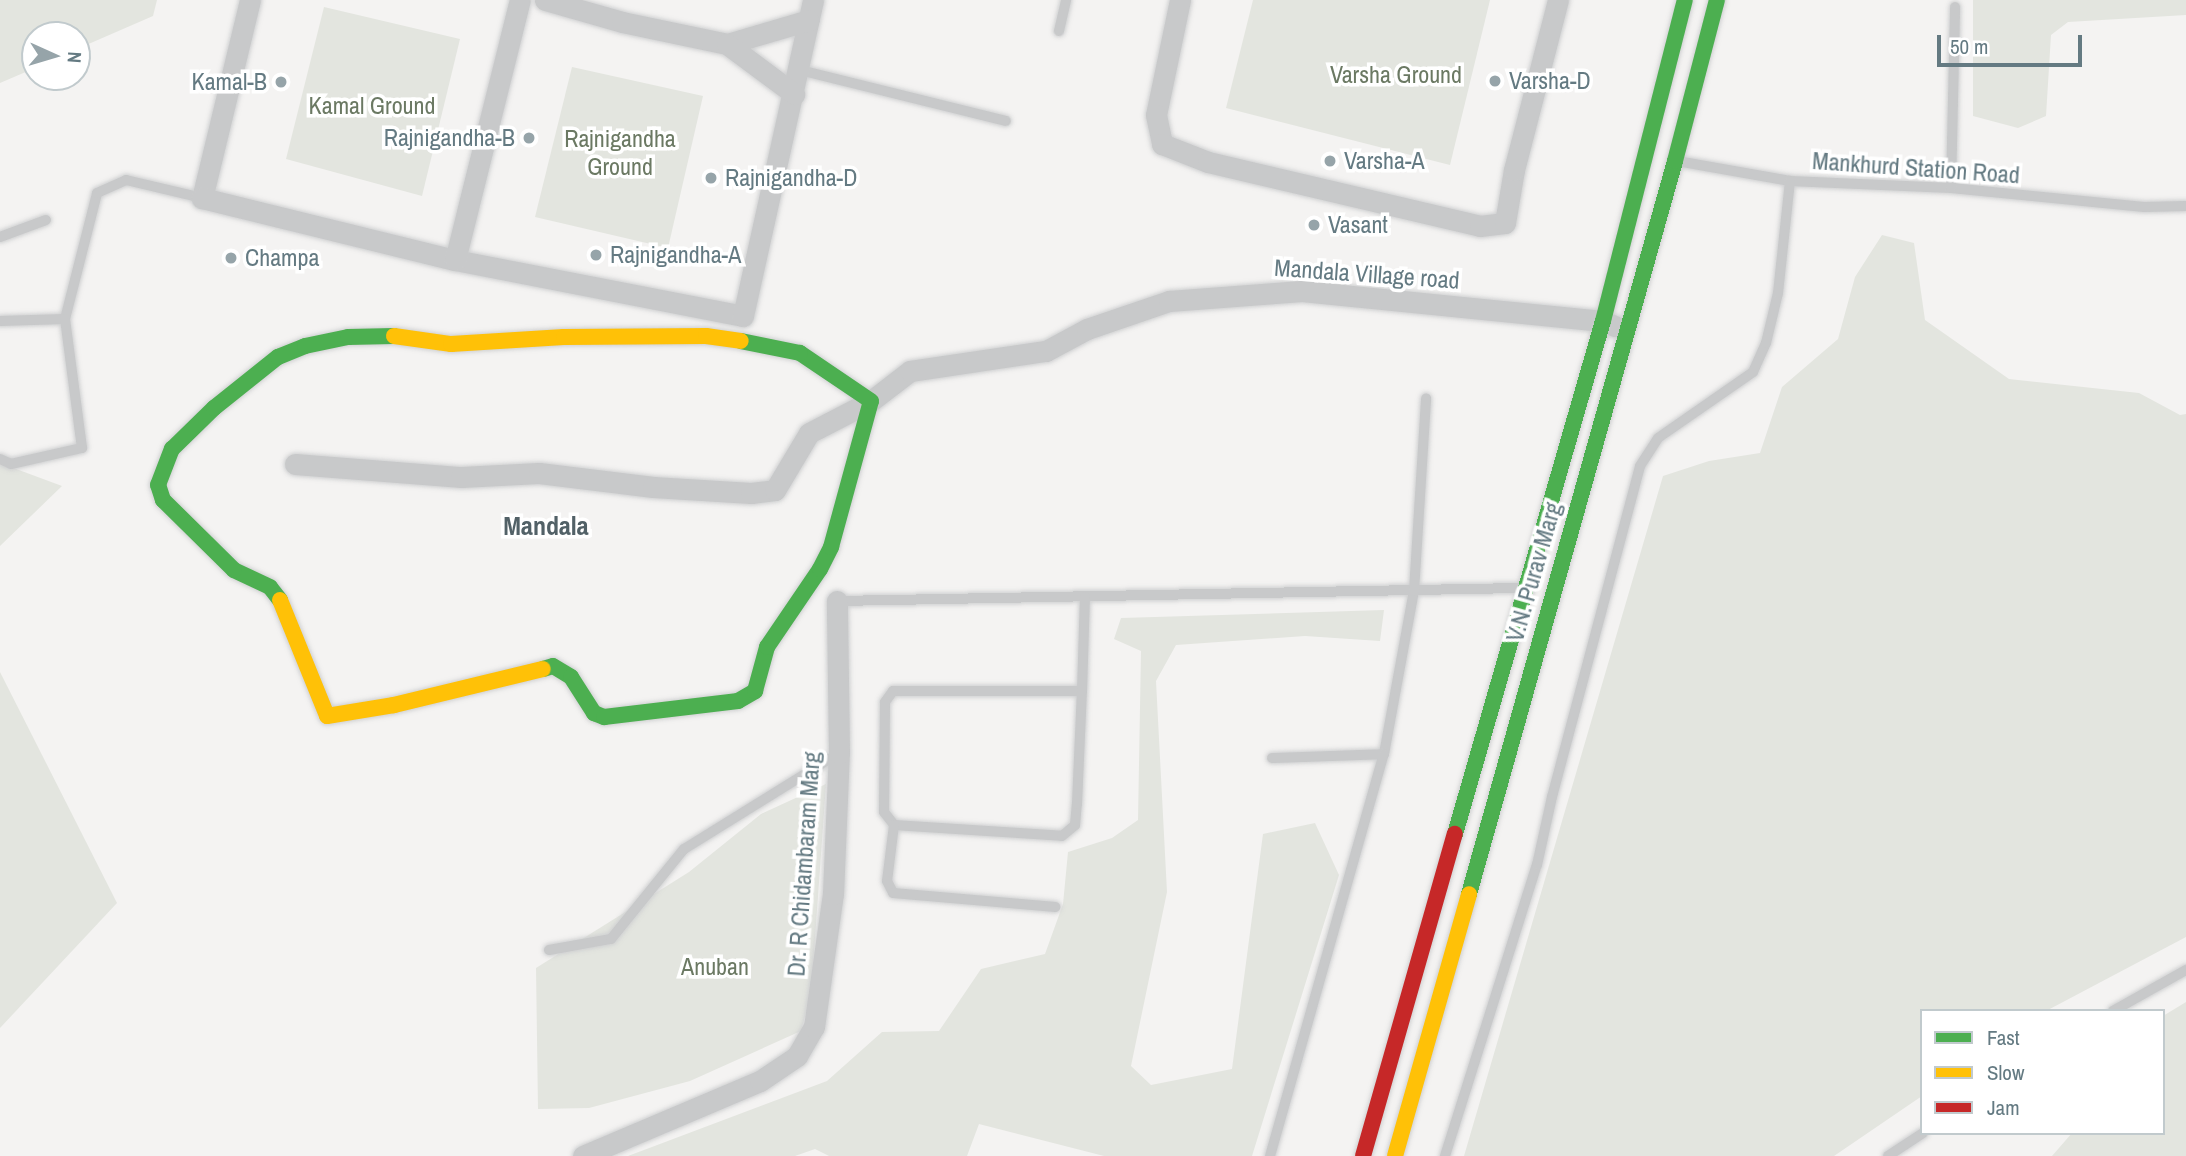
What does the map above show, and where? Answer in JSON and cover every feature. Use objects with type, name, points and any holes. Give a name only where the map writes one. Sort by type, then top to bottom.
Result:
[{"type":"street","points":[[250,0],[202,198],[455,260],[743,316],[800,70],[811,10]]},
{"type":"street","points":[[455,260],[520,0]]},
{"type":"street","points":[[544,0],[622,22],[727,44],[794,94]]},
{"type":"street","points":[[1180,0],[1156,115],[1162,145],[1208,162],[1480,226],[1505,223],[1514,170],[1558,0]]},
{"type":"street","name":"V.N. Purav Marg","points":[[1395,1156],[1626,331],[1660,158],[1685,0]]},
{"type":"street","name":"V.N. Purav Marg","points":[[1363,1156],[1603,321],[1717,0]]},
{"type":"street","points":[[727,44],[811,10]]},
{"type":"street","name":"Mandala Village road","points":[[295,464],[461,477],[539,472],[653,487],[751,493],[775,490],[809,433],[871,401],[910,371],[1046,351],[1087,329],[1169,301],[1219,296],[1302,291],[1603,321],[1626,331]]},
{"type":"street","points":[[394,336],[452,344],[564,337],[706,336],[777,346],[800,353],[871,401],[831,547],[820,569],[767,646],[754,691],[738,701],[613,718],[594,713],[571,677],[553,666],[394,705],[327,716],[279,598],[270,587],[233,570],[163,500],[158,485],[162,466],[172,449],[214,408],[278,357],[305,346],[348,337],[394,336]]},
{"type":"street","name":"Dr. R Chidambaram Marg","points":[[583,1156],[760,1081],[797,1056],[814,1027],[833,894],[839,753],[837,601]]},
{"type":"street","points":[[1510,643],[1536,649]]},
{"type":"lane","points":[[1059,32],[1066,0]]},
{"type":"lane","points":[[1951,188],[1955,7]]},
{"type":"lane","points":[[800,70],[1006,121]]},
{"type":"lane","name":"Mankhurd Station Road","points":[[1660,158],[1790,181],[1951,188],[2144,207],[2186,206]]},
{"type":"lane","points":[[0,459],[11,464],[82,448],[65,319],[97,193],[127,180],[202,198]]},
{"type":"lane","points":[[1445,1156],[1537,865],[1552,797],[1640,466],[1658,438],[1753,372],[1766,343],[1778,293],[1790,181]]},
{"type":"lane","points":[[0,237],[46,220]]},
{"type":"lane","points":[[0,321],[65,319]]},
{"type":"lane","points":[[1270,1156],[1384,754],[1414,591],[1426,398]]},
{"type":"lane","points":[[837,601],[1526,588]]},
{"type":"lane","points":[[894,825],[1062,836],[1075,825],[1084,597]]},
{"type":"lane","points":[[1055,907],[893,893],[887,881],[894,825],[884,812],[885,702],[893,691],[1082,691]]},
{"type":"lane","points":[[549,950],[611,939],[684,849],[839,753]]},
{"type":"lane","points":[[1272,758],[1384,754]]},
{"type":"lane","points":[[2117,1009],[2186,970]]},
{"type":"lane","points":[[1888,1156],[1920,1135]]},
{"type":"green space","points":[[0,0],[157,0],[153,16],[91,43],[91,21],[21,21],[21,74],[0,83]]},
{"type":"green space","name":"Varsha Ground","points":[[1253,0],[1490,0],[1450,165],[1226,108]]},
{"type":"green space","points":[[1973,0],[2186,0],[2186,15],[2068,22],[2051,35],[2046,116],[2018,128],[1973,116]]},
{"type":"green space","name":"Kamal Ground","points":[[324,7],[460,39],[422,196],[286,159]]},
{"type":"green space","name":"Rajnigandha Ground","points":[[572,67],[703,96],[668,248],[535,217]]},
{"type":"green space","points":[[1882,235],[1914,243],[1925,320],[2009,379],[2139,393],[2180,415],[2186,414],[2186,937],[2050,1009],[1920,1009],[1920,1097],[1834,1156],[1464,1156],[1663,476],[1709,461],[1760,453],[1782,387],[1838,339],[1855,277]]},
{"type":"green space","points":[[0,463],[62,486],[0,546]]},
{"type":"green space","points":[[1384,610],[1380,641],[1305,636],[1176,645],[1156,681],[1167,892],[1131,1066],[1151,1085],[1232,1069],[1263,834],[1315,823],[1339,875],[1252,1156],[1104,1156],[979,1124],[967,1156],[829,1156],[815,1149],[795,1156],[628,1156],[827,1081],[882,1032],[939,1031],[981,969],[1045,954],[1063,904],[1068,852],[1112,838],[1138,820],[1141,651],[1114,639],[1121,618]]},
{"type":"green space","points":[[0,672],[117,903],[0,1028]]},
{"type":"green space","name":"Anuban","points":[[826,784],[811,994],[801,1031],[690,1081],[589,1108],[538,1109],[536,968],[689,872],[761,814]]},
{"type":"green space","points":[[2186,1002],[2186,1156],[2052,1156],[2070,1135],[2165,1135],[2165,1015]]},
{"type":"traffic: fast","points":[[1455,834],[1603,321],[1685,0]]},
{"type":"traffic: fast","points":[[1469,894],[1675,161],[1717,0]]},
{"type":"traffic: fast","points":[[280,600],[270,587],[234,570],[163,500],[158,485],[172,449],[214,408],[278,357],[305,346],[348,337],[394,336]]},
{"type":"traffic: fast","points":[[543,669],[553,666],[571,677],[594,713],[604,717],[738,701],[755,691],[767,647],[820,569],[831,547],[871,401],[800,353],[741,341]]},
{"type":"traffic: slow","points":[[394,336],[451,344],[564,337],[706,336],[741,341]]},
{"type":"traffic: slow","points":[[280,600],[327,716],[394,705],[543,669]]},
{"type":"traffic: slow","points":[[1395,1156],[1469,894]]},
{"type":"traffic: jam","points":[[1363,1156],[1455,834]]},
{"type":"place","name":"Varsha-D","points":[[1495,81]]},
{"type":"place","name":"Kamal-B","points":[[281,82]]},
{"type":"place","name":"Rajnigandha-B","points":[[529,138]]},
{"type":"place","name":"Varsha-A","points":[[1330,161]]},
{"type":"place","name":"Rajnigandha-D","points":[[711,178]]},
{"type":"place","name":"Vasant","points":[[1314,225]]},
{"type":"place","name":"Rajnigandha-A","points":[[596,255]]},
{"type":"place","name":"Champa","points":[[231,258]]},
{"type":"district","name":"Mandala","points":[[546,526]]}]
